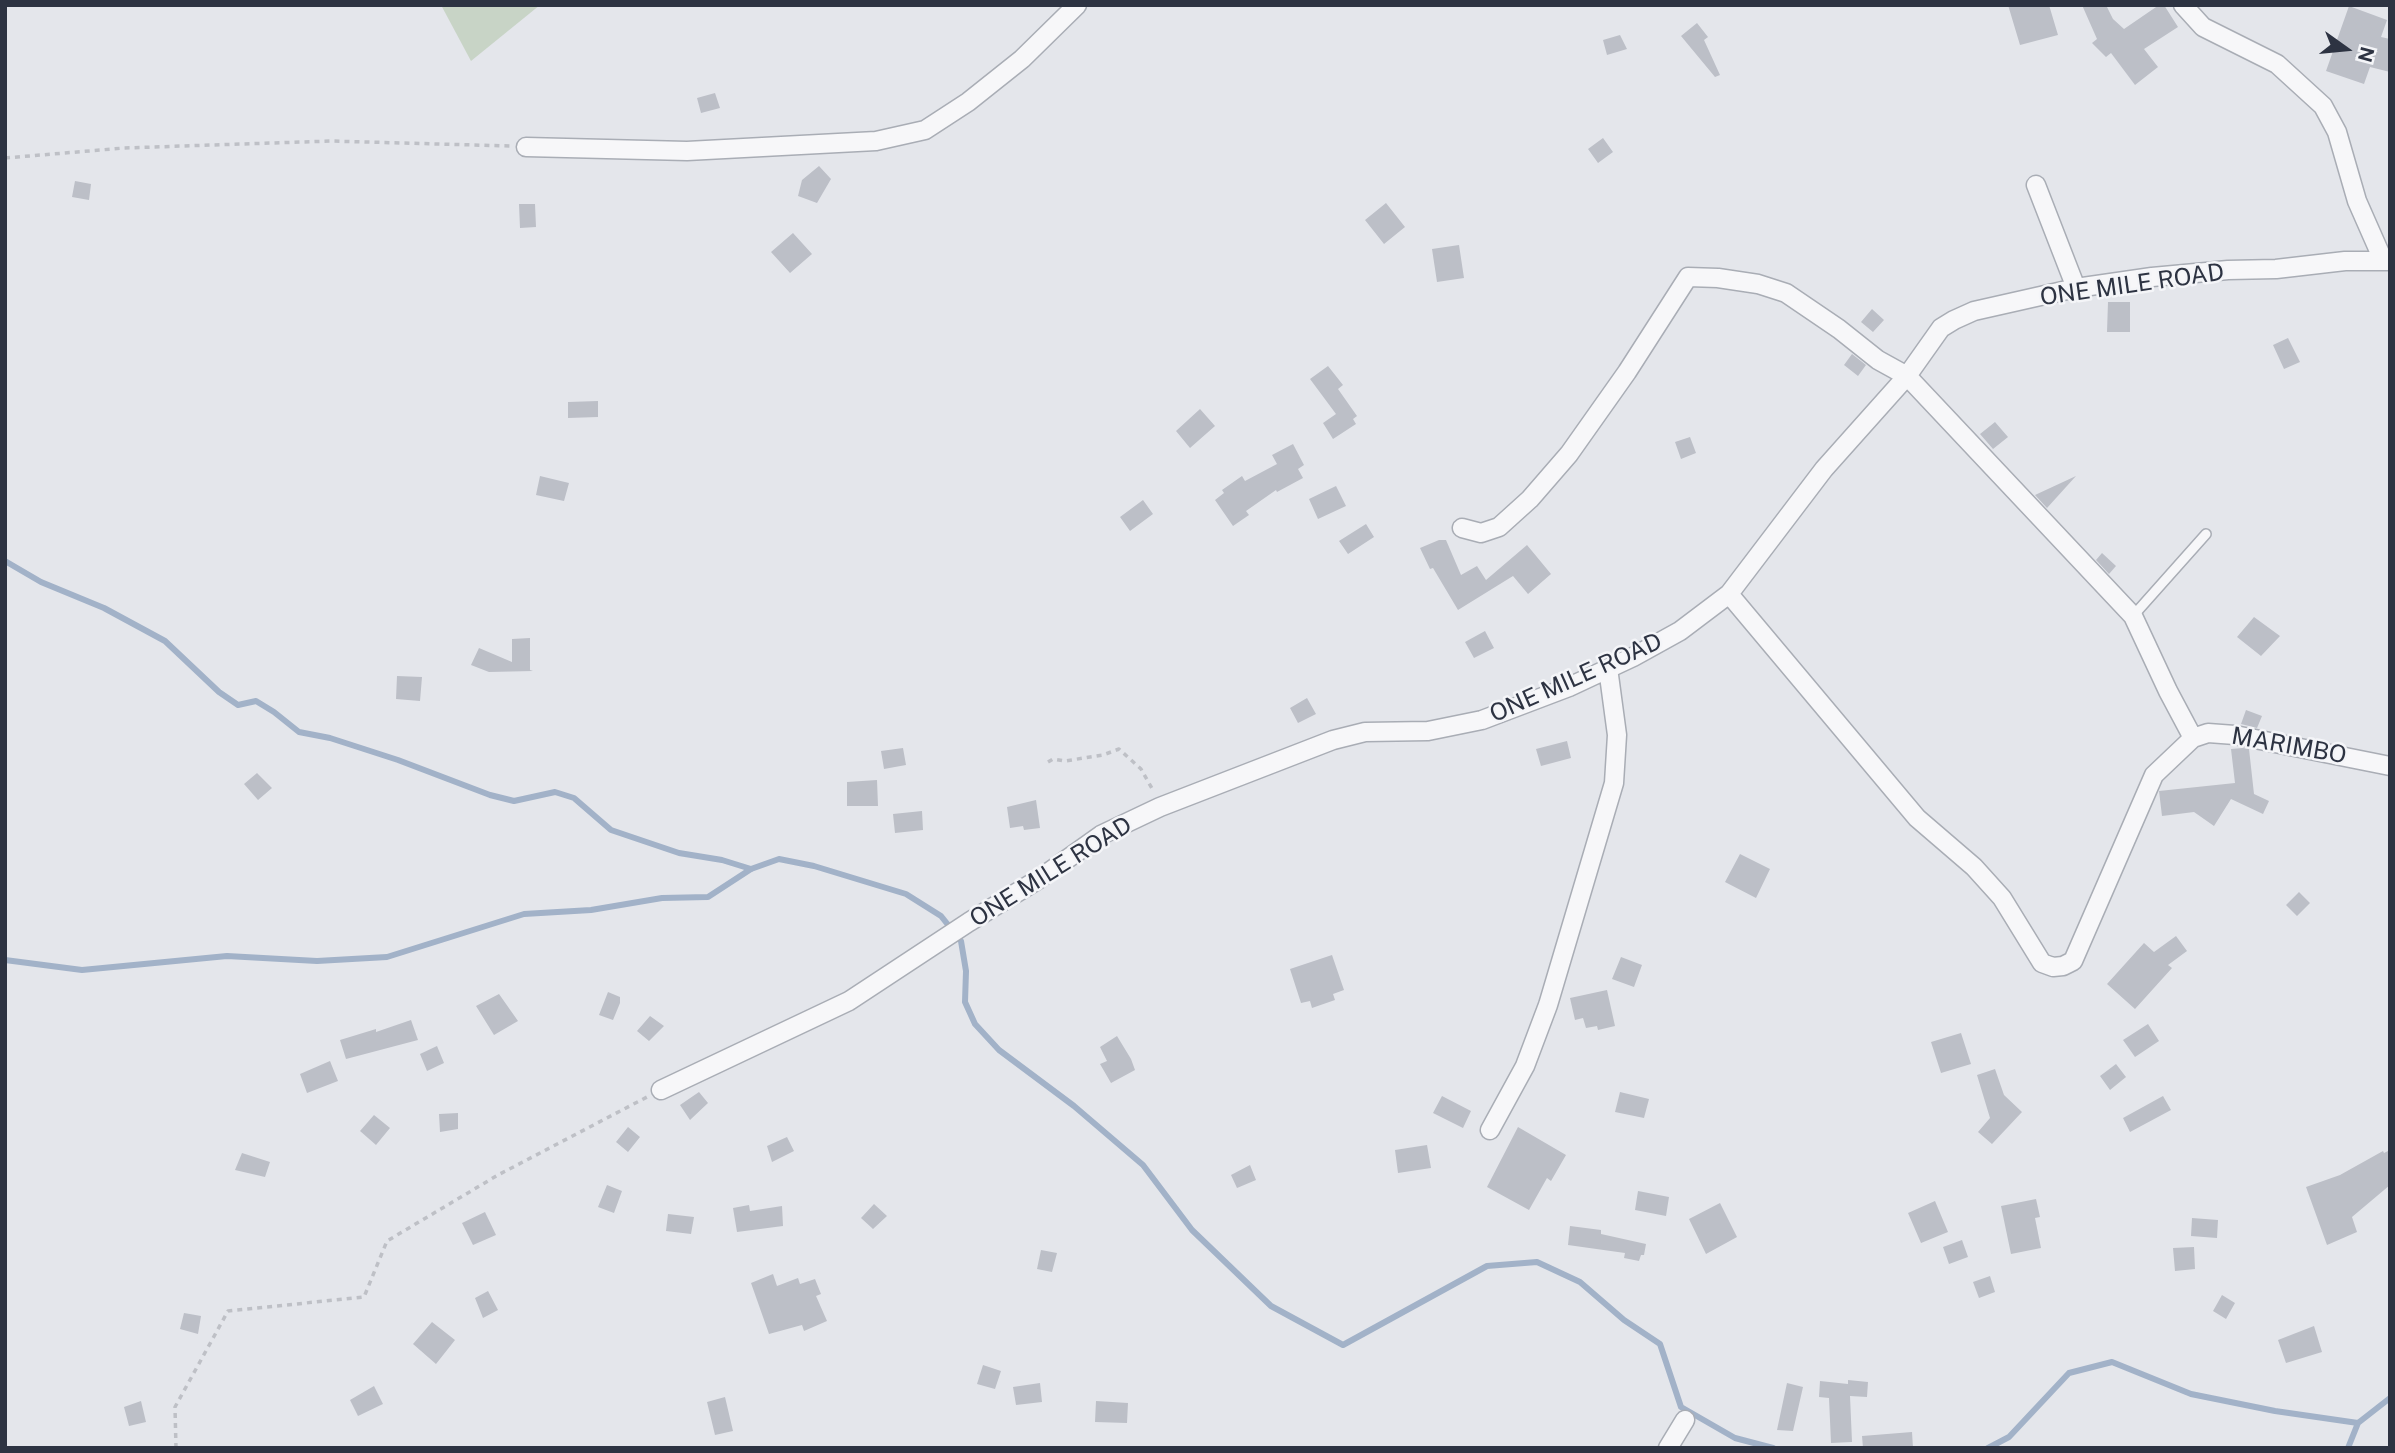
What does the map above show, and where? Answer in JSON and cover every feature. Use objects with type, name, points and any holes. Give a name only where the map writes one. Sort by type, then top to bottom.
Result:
[{"type":"street","points":[[526,147],[687,151],[876,141],[925,130],[968,102],[1022,59],[1077,5]]},
{"type":"street","points":[[2183,5],[2203,27],[2277,64],[2323,106],[2336,132],[2357,201],[2386,261]]},
{"type":"street","points":[[2036,185],[2076,288]]},
{"type":"street","name":"ONE MILE ROAD","points":[[661,1090],[849,1001],[969,922],[1039,880],[1101,835],[1160,807],[1333,740],[1365,732],[1428,731],[1482,720],[1569,687],[1680,631],[1729,594],[1824,469],[1907,376],[1941,328],[1954,320],[1974,311],[2076,288],[2165,276],[2276,269],[2346,261],[2386,261]]},
{"type":"street","points":[[1462,528],[1481,533],[1499,527],[1530,499],[1569,454],[1627,372],[1688,278],[1718,278],[1758,284],[1786,293],[1878,360],[1907,376],[2133,616],[2193,738],[2154,775],[2073,961],[2053,967],[2042,963],[2002,898],[1974,867],[1917,818],[1729,594]]},
{"type":"street","points":[[1490,1130],[1525,1066],[1548,1005],[1614,783],[1617,735],[1608,668]]},
{"type":"street","name":"MARIMBO","points":[[2193,738],[2208,733],[2235,735],[2390,766]]},
{"type":"street","points":[[1668,1448],[1685,1420]]},
{"type":"lane","points":[[2133,616],[2206,534]]},
{"type":"path","points":[[5,158],[124,148],[331,141],[526,147]]},
{"type":"path","points":[[1048,762],[1052,759],[1065,761],[1103,755],[1119,749],[1146,776],[1160,807]]},
{"type":"path","points":[[176,1448],[175,1407],[228,1311],[364,1297],[387,1241],[498,1175],[661,1090]]},
{"type":"green space","points":[[441,5],[540,5],[471,61]]},
{"type":"building","points":[[2008,5],[2049,5],[2058,35],[2020,45]]},
{"type":"building","points":[[2082,5],[2106,5],[2113,19],[2124,29],[2159,5],[2164,5],[2178,27],[2144,49],[2158,67],[2135,85],[2111,53],[2106,57],[2092,43],[2097,39]]},
{"type":"building","points":[[2349,6],[2387,20],[2381,37],[2390,39],[2390,72],[2370,67],[2364,84],[2326,71]]},
{"type":"building","points":[[1697,23],[1708,37],[1704,40],[1720,75],[1715,77],[1681,36]]},
{"type":"building","points":[[1620,35],[1627,49],[1607,55],[1603,40]]},
{"type":"building","points":[[715,93],[720,108],[701,113],[697,98]]},
{"type":"building","points":[[1603,138],[1613,152],[1598,163],[1588,149]]},
{"type":"building","points":[[819,166],[831,179],[817,203],[798,196],[802,180]]},
{"type":"building","points":[[75,181],[91,184],[89,200],[72,197]]},
{"type":"building","points":[[1386,203],[1405,227],[1384,244],[1365,220]]},
{"type":"building","points":[[519,204],[535,204],[536,227],[520,228]]},
{"type":"building","points":[[793,233],[812,254],[790,273],[771,252]]},
{"type":"building","points":[[1459,245],[1464,278],[1437,282],[1432,249]]},
{"type":"building","points":[[2108,302],[2130,302],[2130,332],[2107,332]]},
{"type":"building","points":[[1872,309],[1884,320],[1873,332],[1861,322]]},
{"type":"building","points":[[2288,338],[2300,362],[2284,369],[2273,345]]},
{"type":"building","points":[[1852,354],[1866,365],[1858,376],[1844,365]]},
{"type":"building","points":[[1328,366],[1343,385],[1338,389],[1357,416],[1353,419],[1356,424],[1333,439],[1323,423],[1336,414],[1310,379]]},
{"type":"building","points":[[598,401],[598,417],[568,418],[568,402]]},
{"type":"building","points":[[1200,409],[1215,426],[1190,448],[1176,431]]},
{"type":"building","points":[[1995,422],[2008,437],[1993,449],[1980,434]]},
{"type":"building","points":[[1690,437],[1696,453],[1681,459],[1675,442]]},
{"type":"building","points":[[1293,444],[1304,465],[1298,469],[1303,478],[1277,492],[1276,490],[1246,511],[1249,515],[1233,526],[1215,500],[1224,493],[1222,490],[1242,476],[1245,481],[1277,464],[1272,455]]},
{"type":"building","points":[[540,476],[569,483],[564,501],[536,495]]},
{"type":"building","points":[[2076,476],[2047,508],[2035,495]]},
{"type":"building","points":[[1336,486],[1346,506],[1318,519],[1309,499]]},
{"type":"building","points":[[1143,500],[1153,514],[1130,531],[1120,517]]},
{"type":"building","points":[[1366,524],[1374,537],[1348,554],[1339,541]]},
{"type":"building","points":[[1446,540],[1461,575],[1477,566],[1486,580],[1527,545],[1551,574],[1528,594],[1513,576],[1458,610],[1433,568],[1430,569],[1420,548]]},
{"type":"building","points":[[2102,553],[2116,566],[2109,574],[2096,560]]},
{"type":"building","points":[[2254,617],[2280,636],[2261,656],[2237,637]]},
{"type":"building","points":[[1485,631],[1494,648],[1474,658],[1465,642]]},
{"type":"building","points":[[530,638],[530,670],[533,671],[489,672],[471,665],[479,648],[512,662],[512,639]]},
{"type":"building","points":[[397,676],[422,677],[420,701],[396,699]]},
{"type":"building","points":[[1307,698],[1316,714],[1298,723],[1290,708]]},
{"type":"building","points":[[2246,710],[2262,716],[2257,728],[2241,724]]},
{"type":"building","points":[[1567,741],[1571,758],[1541,766],[1536,749]]},
{"type":"building","points":[[903,748],[906,765],[884,769],[881,751]]},
{"type":"building","points":[[2231,749],[2249,749],[2254,794],[2269,801],[2263,814],[2231,799],[2214,826],[2194,812],[2162,816],[2159,791],[2235,783]]},
{"type":"building","points":[[257,773],[272,788],[258,800],[244,784]]},
{"type":"building","points":[[877,780],[878,806],[847,806],[847,782]]},
{"type":"building","points":[[1036,800],[1040,828],[1010,828],[1007,807]]},
{"type":"building","points":[[922,811],[923,830],[895,833],[893,814]]},
{"type":"building","points":[[1740,854],[1770,869],[1756,898],[1725,882]]},
{"type":"building","points":[[2299,892],[2310,903],[2297,916],[2286,905]]},
{"type":"building","points":[[2176,936],[2187,951],[2168,965],[2172,968],[2135,1009],[2107,984],[2144,943],[2154,952]]},
{"type":"building","points":[[1332,955],[1344,990],[1333,994],[1335,1000],[1312,1008],[1310,1001],[1301,1003],[1290,969]]},
{"type":"building","points":[[1621,957],[1642,965],[1634,987],[1612,979]]},
{"type":"building","points":[[1607,990],[1615,1026],[1598,1030],[1597,1026],[1586,1028],[1583,1018],[1575,1020],[1570,998]]},
{"type":"building","points":[[608,992],[620,997],[613,1020],[599,1015]]},
{"type":"building","points":[[499,994],[518,1021],[494,1035],[476,1006]]},
{"type":"building","points":[[650,1016],[664,1026],[649,1041],[637,1031]]},
{"type":"building","points":[[411,1020],[418,1040],[346,1059],[340,1040]]},
{"type":"building","points":[[2148,1024],[2159,1041],[2135,1057],[2123,1040]]},
{"type":"building","points":[[1961,1033],[1971,1064],[1941,1073],[1931,1042]]},
{"type":"building","points":[[1117,1036],[1135,1070],[1111,1083],[1100,1064],[1107,1061],[1100,1047]]},
{"type":"building","points":[[437,1046],[444,1063],[427,1071],[420,1054]]},
{"type":"building","points":[[330,1061],[338,1081],[307,1093],[300,1074]]},
{"type":"building","points":[[2116,1064],[2126,1077],[2110,1090],[2100,1076]]},
{"type":"building","points":[[1995,1069],[2004,1095],[2022,1112],[1992,1144],[1978,1132],[1990,1118],[1977,1075]]},
{"type":"building","points":[[699,1092],[708,1103],[690,1120],[680,1105]]},
{"type":"building","points":[[1620,1092],[1649,1099],[1644,1118],[1615,1112]]},
{"type":"building","points":[[1442,1096],[1471,1111],[1463,1128],[1433,1113]]},
{"type":"building","points":[[2163,1096],[2171,1110],[2130,1132],[2123,1118]]},
{"type":"building","points":[[458,1113],[458,1129],[440,1132],[439,1114]]},
{"type":"building","points":[[374,1115],[390,1128],[376,1145],[360,1131]]},
{"type":"building","points":[[628,1127],[640,1137],[628,1152],[616,1142]]},
{"type":"building","points":[[1518,1127],[1566,1155],[1551,1181],[1547,1178],[1529,1210],[1487,1187]]},
{"type":"building","points":[[787,1137],[794,1151],[772,1162],[767,1146]]},
{"type":"building","points":[[1427,1145],[1431,1168],[1398,1173],[1395,1150]]},
{"type":"building","points":[[2390,1150],[2390,1185],[2352,1217],[2357,1232],[2327,1245],[2306,1187],[2340,1175],[2383,1151],[2384,1153]]},
{"type":"building","points":[[242,1153],[270,1162],[265,1177],[235,1170]]},
{"type":"building","points":[[1250,1165],[1256,1180],[1237,1188],[1231,1175]]},
{"type":"building","points":[[607,1185],[622,1191],[614,1213],[598,1207]]},
{"type":"building","points":[[1638,1191],[1669,1197],[1666,1216],[1635,1210]]},
{"type":"building","points":[[2036,1199],[2040,1217],[2035,1218],[2041,1248],[2011,1254],[2001,1206]]},
{"type":"building","points":[[1935,1201],[1948,1232],[1921,1243],[1908,1213]]},
{"type":"building","points":[[1720,1203],[1737,1237],[1706,1254],[1689,1219]]},
{"type":"building","points":[[874,1204],[887,1216],[873,1229],[861,1218]]},
{"type":"building","points":[[749,1205],[750,1211],[782,1206],[783,1226],[737,1232],[733,1208]]},
{"type":"building","points":[[485,1212],[496,1235],[473,1245],[462,1223]]},
{"type":"building","points":[[668,1214],[694,1217],[691,1234],[666,1231]]},
{"type":"building","points":[[2192,1218],[2218,1220],[2217,1238],[2191,1236]]},
{"type":"building","points":[[1570,1226],[1601,1230],[1601,1234],[1646,1244],[1644,1255],[1641,1255],[1639,1261],[1624,1258],[1625,1253],[1568,1245]]},
{"type":"building","points":[[1962,1240],[1968,1257],[1949,1264],[1943,1247]]},
{"type":"building","points":[[2194,1247],[2195,1269],[2175,1271],[2173,1248]]},
{"type":"building","points":[[1041,1250],[1057,1253],[1052,1272],[1037,1269]]},
{"type":"building","points":[[773,1274],[777,1286],[798,1278],[800,1284],[815,1279],[821,1294],[816,1296],[827,1321],[804,1331],[802,1325],[769,1334],[751,1283]]},
{"type":"building","points":[[1990,1276],[1995,1292],[1979,1298],[1973,1282]]},
{"type":"building","points":[[488,1291],[498,1310],[483,1318],[475,1298]]},
{"type":"building","points":[[2222,1295],[2235,1303],[2226,1319],[2213,1311]]},
{"type":"building","points":[[184,1313],[201,1316],[198,1334],[180,1329]]},
{"type":"building","points":[[432,1322],[455,1340],[436,1364],[413,1344]]},
{"type":"building","points":[[2314,1326],[2322,1352],[2286,1363],[2278,1340]]},
{"type":"building","points":[[983,1365],[1001,1371],[995,1389],[977,1384]]},
{"type":"building","points":[[1848,1380],[1868,1382],[1867,1397],[1850,1396],[1852,1442],[1831,1443],[1829,1398],[1819,1397],[1820,1381],[1848,1384]]},
{"type":"building","points":[[1040,1383],[1042,1402],[1016,1405],[1013,1387]]},
{"type":"building","points":[[1787,1383],[1803,1387],[1793,1431],[1777,1430]]},
{"type":"building","points":[[374,1386],[383,1404],[358,1416],[350,1400]]},
{"type":"building","points":[[725,1397],[733,1431],[715,1435],[707,1402]]},
{"type":"building","points":[[141,1401],[146,1422],[129,1426],[124,1407]]},
{"type":"building","points":[[1096,1401],[1128,1403],[1127,1423],[1095,1422]]},
{"type":"building","points":[[1912,1432],[1913,1448],[1863,1448],[1862,1436]]},
{"type":"waterway","points":[[5,561],[41,582],[104,608],[165,641],[219,692],[238,705],[256,701],[299,732],[330,738],[514,801],[555,792],[574,798],[611,830],[679,853],[722,860],[751,869]]},
{"type":"waterway","points":[[5,960],[82,970],[227,956],[317,961],[387,957],[524,914],[591,910],[662,898],[708,897],[751,869],[779,859],[814,866],[906,894],[941,916],[961,941],[966,971],[965,1002],[975,1024],[999,1050],[1074,1106],[1143,1165],[1192,1230],[1271,1306],[1343,1345],[1487,1266],[1537,1262],[1580,1282],[1624,1320],[1660,1344],[1681,1407],[1735,1438],[1773,1448]]},
{"type":"waterway","points":[[1988,1448],[2009,1437],[2069,1373],[2112,1362],[2191,1394],[2275,1411],[2358,1423]]},
{"type":"waterway","points":[[2348,1448],[2358,1423],[2390,1398]]}]
